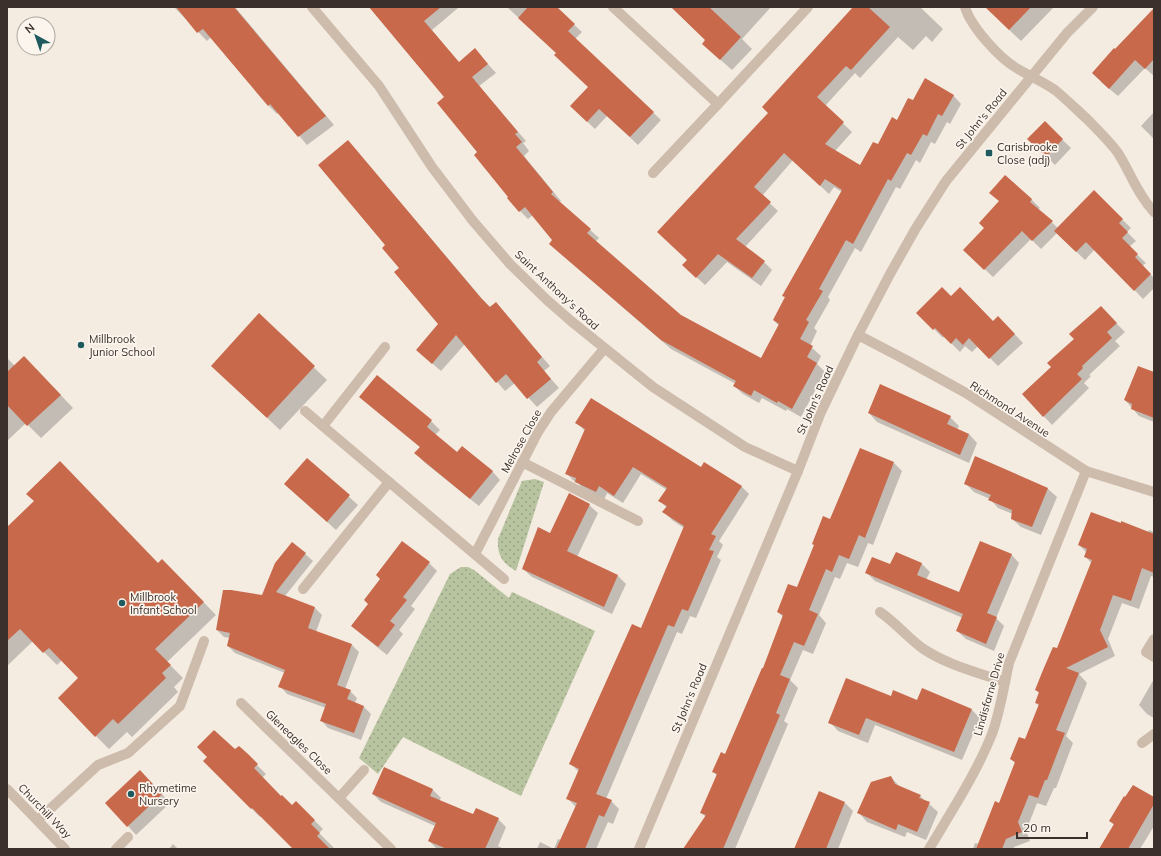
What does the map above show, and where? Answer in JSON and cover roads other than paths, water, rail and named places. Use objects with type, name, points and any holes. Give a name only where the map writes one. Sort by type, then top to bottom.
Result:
[{"type":"street","name":"Saint Anthony's Road","points":[[312,7],[379,86],[432,167],[510,264],[566,317],[653,387],[745,447],[798,471]]},
{"type":"street","points":[[613,7],[718,104]]},
{"type":"street","points":[[653,173],[808,7]]},
{"type":"street","points":[[965,7],[969,17],[986,40],[1011,64],[1056,92],[1088,120],[1117,152],[1146,204],[1154,212]]},
{"type":"street","name":"St John's Road","points":[[639,849],[798,471],[821,412],[858,335],[890,274],[916,228],[946,181],[1068,33],[1093,7]]},
{"type":"street","name":"Richmond Avenue","points":[[858,335],[966,393],[1086,471],[1154,492]]},
{"type":"street","points":[[323,426],[385,346]]},
{"type":"street","name":"Melrose Close","points":[[475,554],[522,462],[550,412],[604,349]]},
{"type":"street","points":[[305,412],[504,579]]},
{"type":"street","points":[[522,462],[638,521]]},
{"type":"street","name":"Lindisfarne Drive","points":[[929,849],[983,753],[992,732],[1005,682],[1008,663],[1086,471]]},
{"type":"street","points":[[303,589],[389,482]]},
{"type":"street","points":[[880,612],[889,618],[908,637],[938,657],[955,665],[1005,682]]},
{"type":"street","points":[[1154,640],[1146,652],[1154,657]]},
{"type":"street","points":[[38,820],[98,765],[128,753],[180,706],[204,641]]},
{"type":"street","name":"Gleneagles Close","points":[[241,703],[391,849]]},
{"type":"street","points":[[1142,743],[1154,734]]},
{"type":"street","points":[[339,798],[364,770]]},
{"type":"street","name":"Churchill Way","points":[[7,789],[65,849]]},
{"type":"street","points":[[116,849],[128,837]]},
{"type":"place","name":"Carisbrooke Close (adj)","points":[[989,153]]},
{"type":"place","name":"Millbrook Junior School","points":[[81,345]]},
{"type":"place","name":"Millbrook Infant School","points":[[122,603]]},
{"type":"place","name":"Rhymetime Nursery","points":[[131,794]]}]
